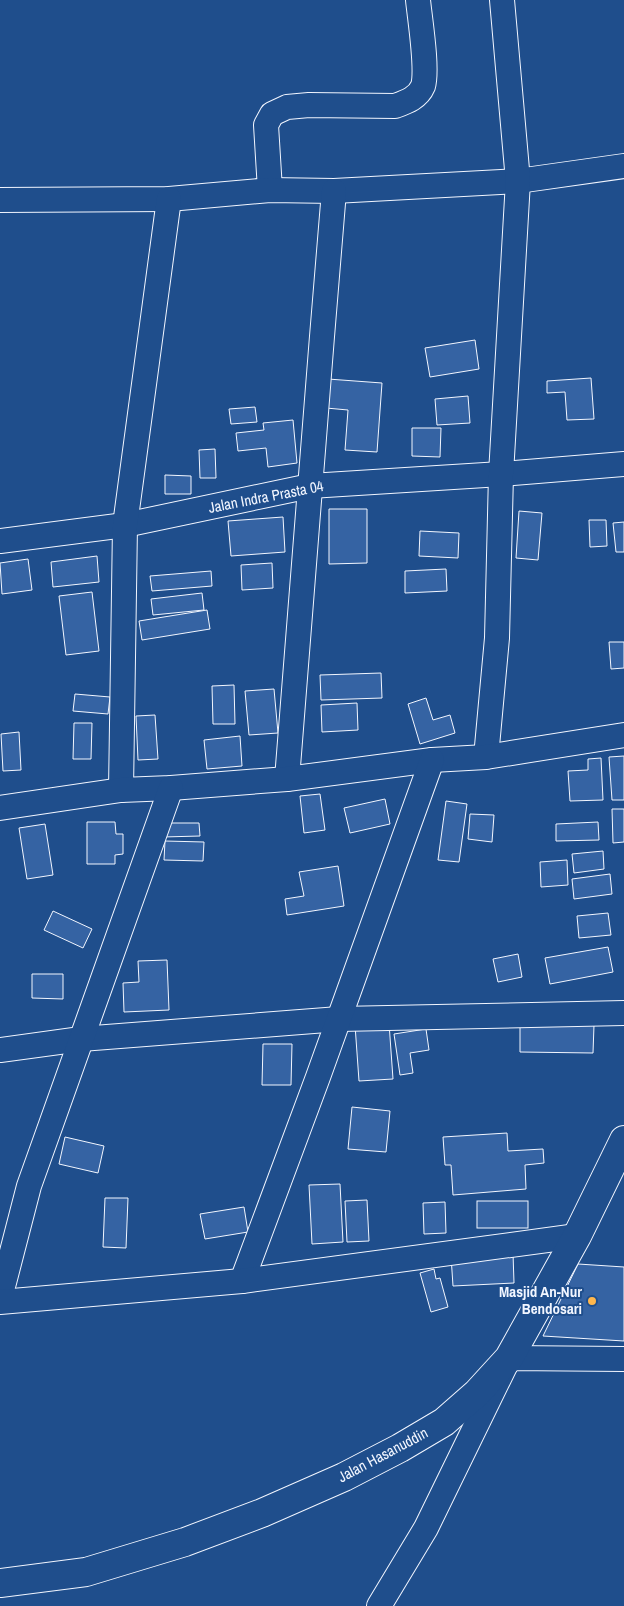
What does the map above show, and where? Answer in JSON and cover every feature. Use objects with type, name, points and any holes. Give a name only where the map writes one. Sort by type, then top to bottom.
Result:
[{"type":"main road","name":"Jalan Hasanuddin","points":[[0,1583],[86,1572],[185,1542],[262,1513],[344,1478],[444,1422],[477,1393],[509,1358],[577,1236],[624,1140]]},
{"type":"street","points":[[270,190],[266,125],[272,114],[287,107],[299,106],[395,106],[408,102],[416,95],[422,87],[425,71],[418,0]]},
{"type":"street","points":[[486,757],[497,638],[501,474],[518,181],[502,0]]},
{"type":"street","points":[[0,200],[169,199],[270,190],[334,190],[518,181],[624,166]]},
{"type":"street","points":[[287,779],[303,554],[334,190]]},
{"type":"street","points":[[121,790],[125,525],[169,199]]},
{"type":"street","name":"Jalan Indra Prasta 04","points":[[0,541],[125,525],[310,486],[624,464]]},
{"type":"street","points":[[0,808],[121,790],[287,779],[432,760],[486,757],[624,735]]},
{"type":"street","points":[[242,1281],[318,1077],[432,760]]},
{"type":"street","points":[[0,1298],[29,1186],[171,788]]},
{"type":"street","points":[[0,1050],[81,1039],[339,1019],[624,1013]]},
{"type":"street","points":[[0,1302],[242,1281],[577,1236]]},
{"type":"street","points":[[379,1606],[426,1528],[509,1358],[624,1360]]},
{"type":"building","points":[[475,340],[479,369],[430,377],[425,348]]},
{"type":"building","points":[[591,378],[594,419],[567,420],[565,392],[547,393],[547,381]]},
{"type":"building","points":[[328,379],[382,383],[377,452],[345,450],[348,410],[326,408]]},
{"type":"building","points":[[468,396],[470,423],[437,425],[435,399]]},
{"type":"building","points":[[255,407],[257,422],[231,424],[229,409]]},
{"type":"building","points":[[293,420],[297,463],[268,467],[266,448],[238,451],[236,433],[264,430],[263,423]]},
{"type":"building","points":[[412,428],[441,428],[440,457],[412,456]]},
{"type":"building","points":[[215,449],[216,478],[200,478],[199,450]]},
{"type":"building","points":[[165,475],[191,476],[191,494],[165,494]]},
{"type":"building","points":[[329,509],[367,509],[367,563],[329,564]]},
{"type":"building","points":[[519,511],[542,513],[538,560],[516,558]]},
{"type":"building","points":[[283,517],[285,552],[231,556],[228,521]]},
{"type":"building","points":[[589,520],[606,520],[607,546],[590,547]]},
{"type":"building","points":[[624,522],[624,552],[616,552],[613,523]]},
{"type":"building","points":[[420,531],[459,533],[458,558],[419,556]]},
{"type":"building","points":[[97,556],[99,582],[53,587],[51,562]]},
{"type":"building","points":[[28,559],[32,590],[2,594],[0,563]]},
{"type":"building","points":[[272,563],[273,588],[242,590],[241,565]]},
{"type":"building","points":[[446,569],[447,591],[405,593],[405,571]]},
{"type":"building","points":[[211,571],[212,586],[152,591],[150,576]]},
{"type":"building","points":[[92,592],[99,651],[66,655],[59,596]]},
{"type":"building","points":[[202,593],[204,610],[153,615],[151,599]]},
{"type":"building","points":[[207,610],[210,629],[142,640],[139,621]]},
{"type":"building","points":[[609,642],[624,642],[624,668],[611,669]]},
{"type":"building","points":[[381,673],[382,698],[321,700],[320,675]]},
{"type":"building","points":[[234,685],[235,724],[213,724],[212,686]]},
{"type":"building","points":[[274,689],[278,733],[249,735],[245,691]]},
{"type":"building","points":[[75,694],[110,697],[108,714],[73,711]]},
{"type":"building","points":[[426,698],[433,720],[450,715],[455,733],[420,744],[408,704]]},
{"type":"building","points":[[357,703],[358,730],[322,732],[321,705]]},
{"type":"building","points":[[155,715],[158,759],[138,760],[136,716]]},
{"type":"building","points":[[74,723],[92,723],[91,759],[73,759]]},
{"type":"building","points":[[19,732],[21,770],[3,771],[1,734]]},
{"type":"building","points":[[240,736],[242,766],[207,769],[204,740]]},
{"type":"building","points":[[624,756],[624,800],[612,800],[609,757]]},
{"type":"building","points":[[601,758],[603,800],[570,801],[568,771],[588,770],[588,759]]},
{"type":"building","points":[[320,794],[325,830],[304,833],[300,796]]},
{"type":"building","points":[[385,799],[390,824],[350,833],[344,808]]},
{"type":"building","points":[[446,801],[467,804],[459,862],[438,860]]},
{"type":"building","points":[[612,809],[624,809],[624,842],[613,843]]},
{"type":"building","points":[[470,814],[494,815],[492,842],[468,839]]},
{"type":"building","points":[[87,822],[115,822],[116,834],[123,834],[123,854],[115,855],[115,864],[87,864]]},
{"type":"building","points":[[598,822],[599,840],[556,841],[556,824]]},
{"type":"building","points":[[163,823],[199,823],[200,836],[163,837]]},
{"type":"building","points":[[45,824],[53,875],[27,879],[19,828]]},
{"type":"building","points":[[165,841],[204,842],[203,861],[164,860]]},
{"type":"building","points":[[603,851],[604,869],[574,873],[572,854]]},
{"type":"building","points":[[567,860],[568,885],[541,887],[540,862]]},
{"type":"building","points":[[338,866],[344,906],[287,915],[285,899],[304,896],[299,872]]},
{"type":"building","points":[[610,874],[612,894],[574,899],[572,879]]},
{"type":"building","points":[[53,911],[92,929],[83,948],[44,930]]},
{"type":"building","points":[[608,913],[611,935],[579,938],[577,916]]},
{"type":"building","points":[[608,947],[613,972],[550,984],[545,958]]},
{"type":"building","points":[[518,954],[522,977],[498,982],[493,959]]},
{"type":"building","points":[[167,960],[169,1010],[124,1012],[123,983],[139,982],[138,961]]},
{"type":"building","points":[[32,974],[63,974],[63,999],[32,998]]},
{"type":"building","points":[[389,1023],[393,1079],[359,1081],[355,1025]]},
{"type":"building","points":[[520,1025],[594,1025],[593,1053],[520,1052]]},
{"type":"building","points":[[426,1029],[429,1050],[410,1053],[413,1073],[400,1075],[394,1034]]},
{"type":"building","points":[[263,1044],[292,1044],[291,1085],[262,1085]]},
{"type":"building","points":[[352,1107],[390,1111],[386,1152],[348,1149]]},
{"type":"building","points":[[507,1133],[508,1151],[543,1149],[544,1163],[525,1165],[526,1189],[453,1195],[451,1165],[445,1165],[443,1137]]},
{"type":"building","points":[[65,1137],[104,1146],[98,1173],[59,1164]]},
{"type":"building","points":[[340,1184],[343,1242],[312,1244],[309,1185]]},
{"type":"building","points":[[105,1198],[128,1198],[126,1248],[103,1247]]},
{"type":"building","points":[[367,1200],[369,1241],[347,1242],[345,1201]]},
{"type":"building","points":[[477,1201],[528,1201],[528,1228],[477,1228]]},
{"type":"building","points":[[445,1202],[446,1233],[424,1234],[423,1203]]},
{"type":"building","points":[[244,1207],[248,1232],[205,1239],[200,1214]]},
{"type":"building","points":[[513,1253],[514,1283],[453,1286],[451,1256]]},
{"type":"building","name":"Masjid An-Nur Bendosari","points":[[578,1264],[624,1267],[624,1341],[543,1336]]},
{"type":"building","points":[[434,1269],[436,1279],[440,1278],[448,1307],[431,1312],[420,1273]]},
{"type":"place","name":"Masjid An-Nur Bendosari","points":[[592,1301]]}]
